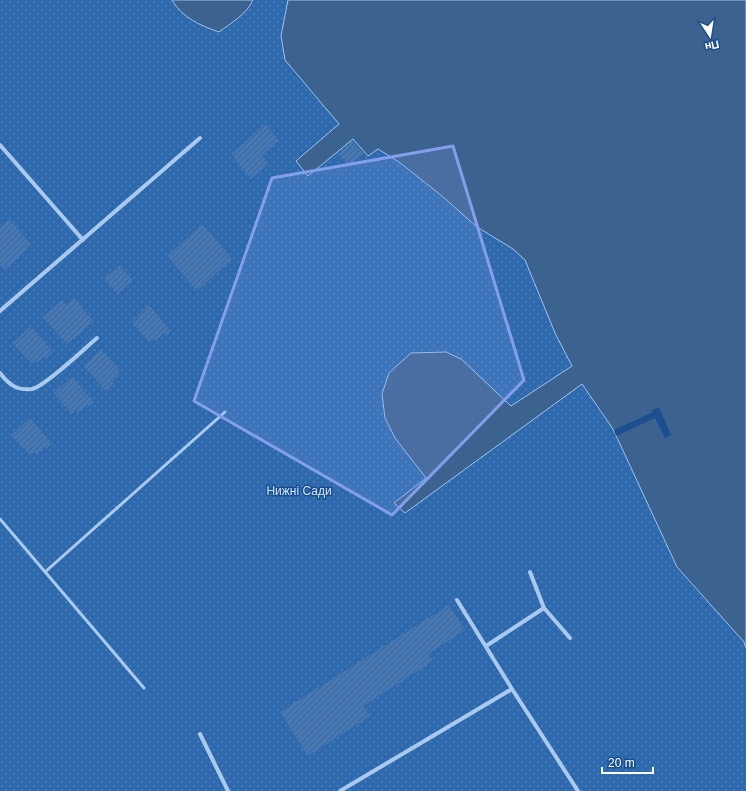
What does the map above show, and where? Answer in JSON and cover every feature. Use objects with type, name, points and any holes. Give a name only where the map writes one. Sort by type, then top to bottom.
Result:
[{"type":"street","points":[[0,312],[200,138]]},
{"type":"street","points":[[0,145],[83,240]]},
{"type":"street","points":[[0,373],[8,383],[19,388],[32,389],[44,383],[97,338]]},
{"type":"street","points":[[530,572],[544,608],[570,638]]},
{"type":"street","points":[[458,600],[512,689],[578,791]]},
{"type":"street","points":[[486,646],[544,608]]},
{"type":"street","points":[[340,791],[512,689]]},
{"type":"street","points":[[200,734],[228,791]]},
{"type":"lane","points":[[45,572],[225,412]]},
{"type":"lane","points":[[0,519],[144,688]]},
{"type":"highlighted area","points":[[453,146],[524,380],[392,515],[194,401],[272,178]]},
{"type":"green space","name":"Нижні Сади","points":[[0,0],[172,0],[177,8],[252,4],[253,0],[288,0],[288,7],[353,139],[368,156],[378,149],[399,162],[442,196],[477,227],[513,249],[525,260],[564,351],[582,384],[613,429],[677,567],[744,642],[746,648],[746,791],[0,791]]},
{"type":"shaded area","points":[[172,0],[253,0],[243,14],[219,32],[205,27],[186,16]]},
{"type":"shaded area","points":[[288,0],[746,0],[746,648],[744,642],[677,567],[613,429],[582,384],[405,513],[394,503],[426,478],[395,438],[385,418],[382,394],[389,373],[411,353],[446,352],[461,359],[511,406],[572,366],[555,333],[525,260],[513,249],[477,227],[442,196],[399,162],[378,149],[368,156],[353,139],[308,176],[296,161],[339,124],[285,60],[281,36]]},
{"type":"pier","points":[[659,407],[671,435],[665,438],[655,418],[616,436],[614,430],[653,412],[652,410]]},
{"type":"building","points":[[265,124],[279,140],[262,155],[269,164],[251,179],[231,154]]},
{"type":"building","points":[[352,141],[363,153],[350,166],[339,154]]},
{"type":"building","points":[[9,219],[32,245],[4,270],[0,265],[0,227]]},
{"type":"building","points":[[202,224],[232,259],[197,291],[167,256]]},
{"type":"building","points":[[119,265],[133,280],[118,294],[104,278]]},
{"type":"building","points":[[74,298],[94,322],[67,344],[42,317],[62,300],[66,305]]},
{"type":"building","points":[[149,305],[171,331],[166,336],[163,334],[155,341],[154,339],[150,343],[132,322]]},
{"type":"building","points":[[31,327],[53,352],[47,358],[45,356],[37,363],[35,361],[32,364],[12,343]]},
{"type":"building","points":[[101,350],[119,369],[118,371],[120,374],[112,382],[114,384],[106,391],[83,366]]},
{"type":"building","points":[[72,377],[94,402],[88,407],[86,405],[78,413],[76,410],[72,414],[53,393]]},
{"type":"building","points":[[30,418],[52,443],[46,449],[44,447],[36,454],[34,452],[30,455],[11,435]]},
{"type":"building","points":[[449,605],[465,630],[428,654],[433,661],[363,706],[370,716],[308,756],[280,712]]}]
